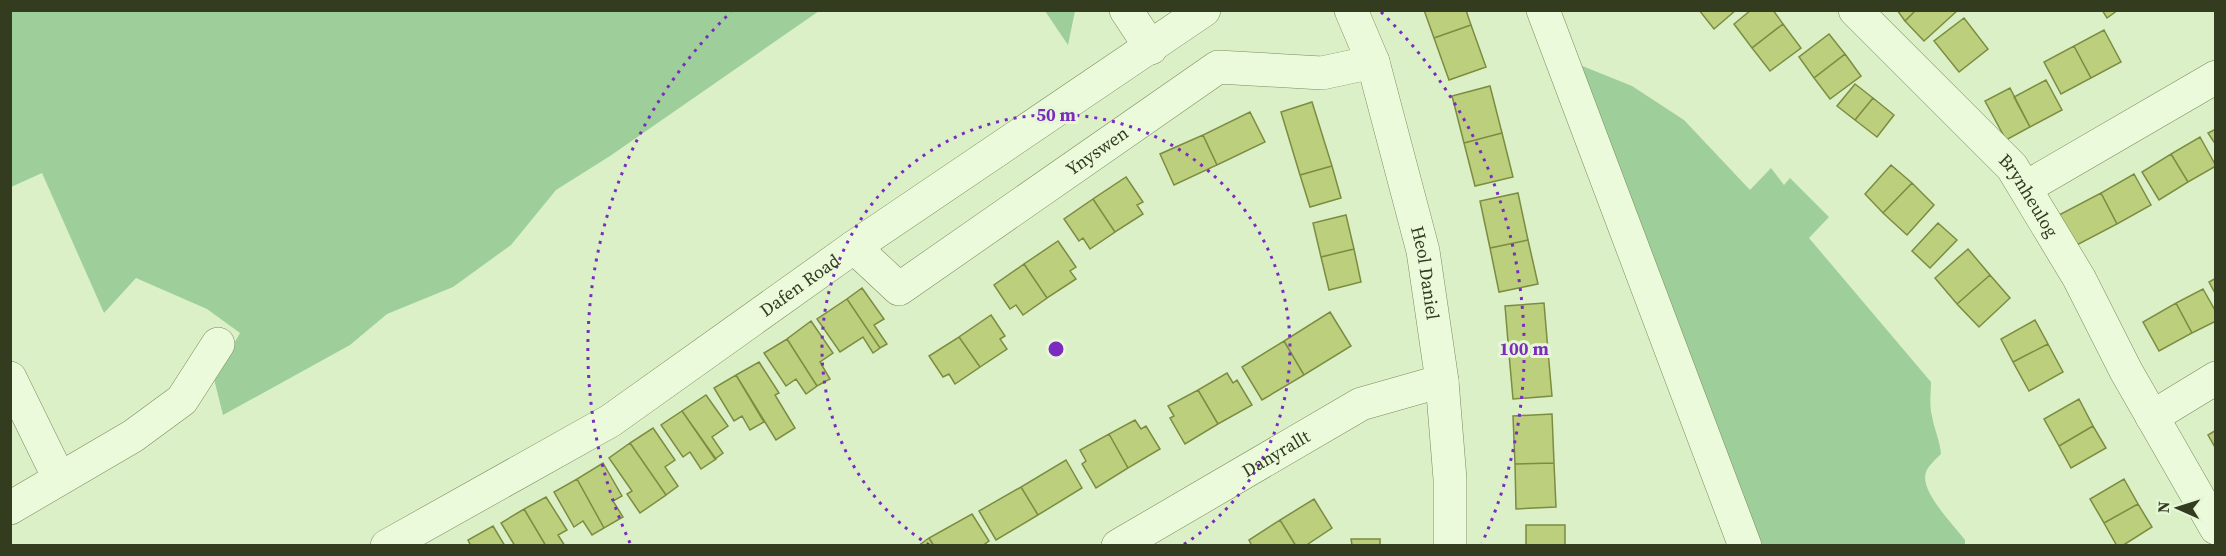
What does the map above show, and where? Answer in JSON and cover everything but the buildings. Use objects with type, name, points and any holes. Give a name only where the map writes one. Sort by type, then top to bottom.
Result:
[{"type":"street","points":[[1126,10],[1151,48]]},
{"type":"street","name":"Dafen Road","points":[[387,546],[610,421],[854,247],[1204,10]]},
{"type":"street","name":"Heol Daniel","points":[[1351,10],[1373,62],[1423,251],[1442,381],[1450,479],[1450,546]]},
{"type":"street","points":[[1543,10],[1745,546]]},
{"type":"street","name":"Brynheulog","points":[[1855,10],[2012,167],[2079,278],[2126,371],[2216,528]]},
{"type":"street","name":"Ynyswen","points":[[854,247],[899,290],[1218,67],[1322,73],[1373,62]]},
{"type":"street","points":[[2025,188],[2216,77]]},
{"type":"street","points":[[10,508],[133,436],[182,400],[218,344]]},
{"type":"street","points":[[10,378],[59,478]]},
{"type":"street","points":[[2152,417],[2216,378]]},
{"type":"street","name":"Danyrallt","points":[[1118,546],[1361,404],[1442,381]]},
{"type":"green space","points":[[11,11],[819,11],[610,156],[556,190],[511,245],[453,287],[387,314],[350,345],[223,415],[214,379],[240,333],[207,309],[136,278],[104,313],[42,173],[11,187]]},
{"type":"green space","points":[[1045,11],[1075,11],[1068,45]]},
{"type":"green space","points":[[1565,59],[1632,86],[1684,120],[1750,190],[1771,168],[1784,185],[1790,178],[1829,217],[1809,238],[1931,382],[1931,412],[1941,454],[1927,470],[1925,480],[1932,498],[1965,540],[1965,545],[1752,545]]}]
